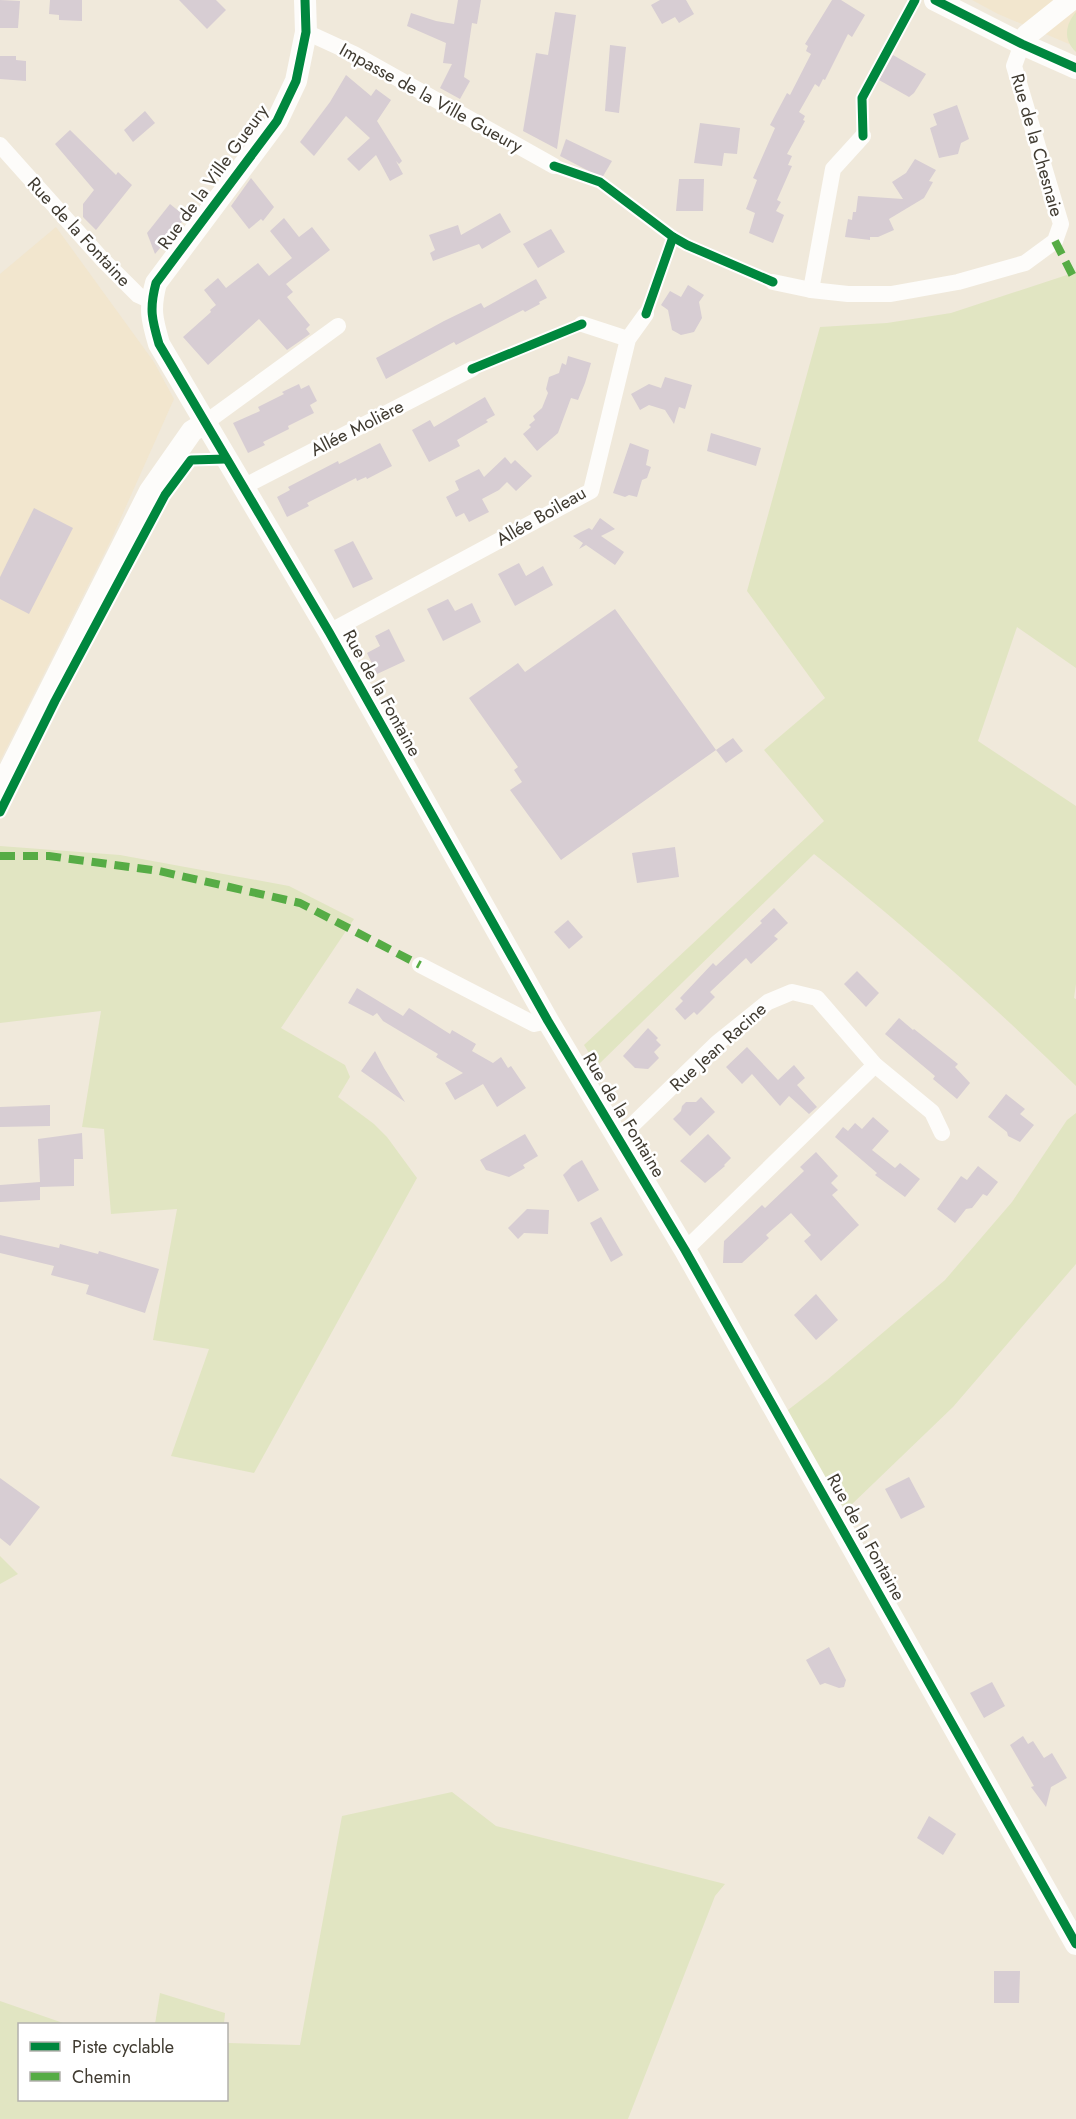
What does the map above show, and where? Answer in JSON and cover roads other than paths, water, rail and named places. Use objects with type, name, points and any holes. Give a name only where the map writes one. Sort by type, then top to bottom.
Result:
[{"type":"street","name":"Rue de la Ville Gueury","points":[[151,301],[156,284],[277,121],[296,81],[306,32],[305,0]]},
{"type":"street","points":[[935,0],[1022,44],[1076,68]]},
{"type":"street","points":[[1022,44],[1027,35],[1071,0]]},
{"type":"street","name":"Impasse de la Ville Gueury","points":[[306,32],[354,54],[554,166]]},
{"type":"street","name":"Rue de la Chesnaie","points":[[773,282],[811,290],[848,294],[891,294],[958,282],[1025,263],[1054,241],[1061,224],[1014,66],[1022,44]]},
{"type":"street","points":[[811,290],[833,169],[863,136]]},
{"type":"street","name":"Rue de la Fontaine","points":[[0,145],[138,295],[151,301],[151,319],[159,344],[329,632],[548,1021],[685,1250],[1076,1944]]},
{"type":"street","name":"Allée Boileau","points":[[329,632],[591,491],[628,339],[646,314]]},
{"type":"street","points":[[582,324],[628,339]]},
{"type":"street","points":[[0,789],[150,491],[192,431],[338,326]]},
{"type":"street","name":"Allée Molière","points":[[243,487],[472,369]]},
{"type":"street","points":[[420,964],[534,1024],[548,1021]]},
{"type":"street","name":"Rue Jean Racine","points":[[619,1138],[717,1043],[768,1002],[792,992],[817,998],[875,1065],[932,1112],[942,1133]]},
{"type":"street","points":[[685,1250],[875,1065]]}]
